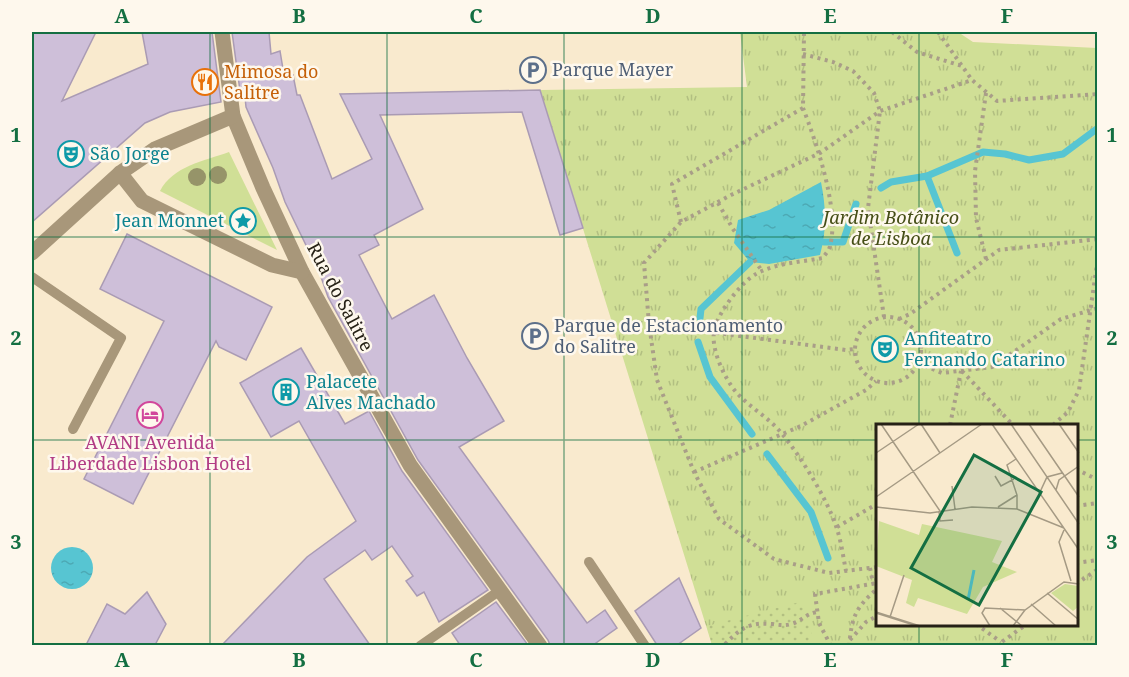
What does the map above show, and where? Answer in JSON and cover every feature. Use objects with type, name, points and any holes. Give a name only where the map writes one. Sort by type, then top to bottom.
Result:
[{"type":"street","name":"Rua do Salitre","points":[[222,32],[232,116],[302,272],[410,465],[540,645]]},
{"type":"street","points":[[32,253],[120,173],[155,149],[232,116]]},
{"type":"street","points":[[120,173],[142,201],[272,265],[302,272]]},
{"type":"lane","points":[[32,277],[121,338],[73,429]]},
{"type":"lane","points":[[589,562],[645,645]]},
{"type":"lane","points":[[420,645],[500,591]]},
{"type":"path","points":[[804,32],[803,108],[820,153],[831,210],[830,247],[822,258],[761,268],[739,288],[722,313],[714,333],[717,355],[735,391],[783,434],[826,500],[837,527],[846,571]]},
{"type":"path","points":[[892,32],[917,52],[962,66]]},
{"type":"path","points":[[938,32],[972,80],[997,102],[1098,94]]},
{"type":"path","points":[[803,54],[833,62],[853,71],[874,93],[880,111],[868,208],[884,317]]},
{"type":"path","points":[[876,567],[829,573],[774,559],[719,519],[694,472],[657,381],[644,263],[681,222],[820,153],[880,111],[972,80]]},
{"type":"path","points":[[986,92],[975,171],[975,218],[986,259]]},
{"type":"path","points":[[681,222],[672,184],[803,108]]},
{"type":"path","points":[[718,202],[733,229],[761,268]]},
{"type":"path","points":[[899,319],[999,250],[1098,239]]},
{"type":"path","points":[[1054,424],[1068,412],[1079,390],[1098,257]]},
{"type":"path","points":[[918,363],[942,373],[992,367],[1061,319],[1098,308]]},
{"type":"path","points":[[884,317],[899,319],[914,330],[919,341],[918,363],[905,378],[896,382],[876,381],[861,368],[856,359],[855,349],[861,331],[867,324],[884,317]]},
{"type":"path","points":[[649,324],[846,350],[855,349]]},
{"type":"path","points":[[950,424],[961,371]]},
{"type":"path","points":[[961,371],[1012,424]]},
{"type":"path","points":[[694,472],[801,426],[866,390],[876,381]]},
{"type":"path","points":[[1078,470],[1098,480]]},
{"type":"path","points":[[1078,506],[1098,503]]},
{"type":"path","points":[[837,527],[876,505]]},
{"type":"path","points":[[1078,563],[1098,560]]},
{"type":"path","points":[[831,645],[823,634],[815,594],[875,583],[870,568]]},
{"type":"path","points":[[1078,583],[1098,569]]},
{"type":"path","points":[[849,643],[850,627],[861,603],[876,590]]},
{"type":"path","points":[[725,644],[748,625],[785,626],[794,624],[807,614],[817,612]]},
{"type":"path","points":[[849,643],[866,622],[876,617]]},
{"type":"path","points":[[979,626],[1001,642]]},
{"type":"path","points":[[996,645],[1024,626]]},
{"type":"green space","name":"Jardim Botânico de Lisboa","points":[[740,32],[958,32],[973,42],[1097,48],[1097,645],[712,645],[540,90],[747,87]]},
{"type":"green space","points":[[229,152],[277,250],[160,191],[181,170]]},
{"type":"green space","points":[[804,601],[814,643],[804,646],[712,645],[707,626]]},
{"type":"water","points":[[821,182],[825,219],[820,255],[769,264],[750,262],[734,243],[738,220],[769,210]]},
{"type":"water","points":[[72,547],[80,548],[87,553],[92,560],[92,576],[87,583],[80,588],[72,589],[64,588],[57,583],[52,576],[51,568],[52,560],[57,553],[64,548]]},
{"type":"building","points":[[32,32],[96,32],[62,101],[148,64],[142,32],[212,32],[221,102],[170,112],[145,123],[32,222]]},
{"type":"building","points":[[232,32],[269,32],[271,54],[280,51],[284,75],[293,75],[297,95],[300,95],[332,179],[372,159],[340,94],[540,90],[583,228],[560,235],[522,112],[380,115],[423,209],[374,235],[379,245],[359,255],[392,319],[434,295],[504,421],[459,447],[587,623],[605,610],[617,628],[593,645],[550,645],[418,460],[328,297],[320,274],[285,202],[273,168],[246,107],[245,97],[241,98]]},
{"type":"building","points":[[127,234],[272,307],[246,360],[219,347],[216,341],[133,504],[84,479],[164,321],[100,289]]},
{"type":"building","points":[[301,348],[345,424],[369,411],[402,471],[488,590],[439,622],[424,592],[417,596],[406,581],[413,576],[392,546],[372,560],[365,550],[324,579],[370,645],[222,645],[307,557],[356,521],[299,421],[271,437],[240,383]]},
{"type":"building","points":[[679,578],[701,628],[677,645],[657,645],[635,611]]},
{"type":"building","points":[[147,592],[166,624],[155,645],[86,645],[107,604],[125,614]]},
{"type":"building","points":[[496,602],[528,645],[460,645],[452,633]]},
{"type":"waterway","points":[[881,188],[891,182],[927,176],[983,152],[1029,160],[1063,154],[1098,128]]},
{"type":"waterway","points":[[927,176],[957,253]]},
{"type":"waterway","points":[[824,242],[843,242],[856,204]]},
{"type":"waterway","points":[[700,318],[701,309],[750,262]]},
{"type":"waterway","points":[[698,342],[710,377],[752,434]]},
{"type":"waterway","points":[[767,454],[811,512],[828,558]]},
{"type":"place","name":"Parque Mayer","points":[[533,70]]},
{"type":"place","name":"Mimosa do Salitre","points":[[205,82]]},
{"type":"place","name":"São Jorge","points":[[71,154]]},
{"type":"place","name":"Jean Monnet","points":[[243,221]]},
{"type":"place","name":"Parque de Estacionamento do Salitre","points":[[535,336]]},
{"type":"place","name":"Anfiteatro Fernando Catarino","points":[[885,349]]},
{"type":"place","name":"Palacete Alves Machado","points":[[286,392]]},
{"type":"place","name":"AVANI Avenida Liberdade Lisbon Hotel","points":[[150,415]]}]
